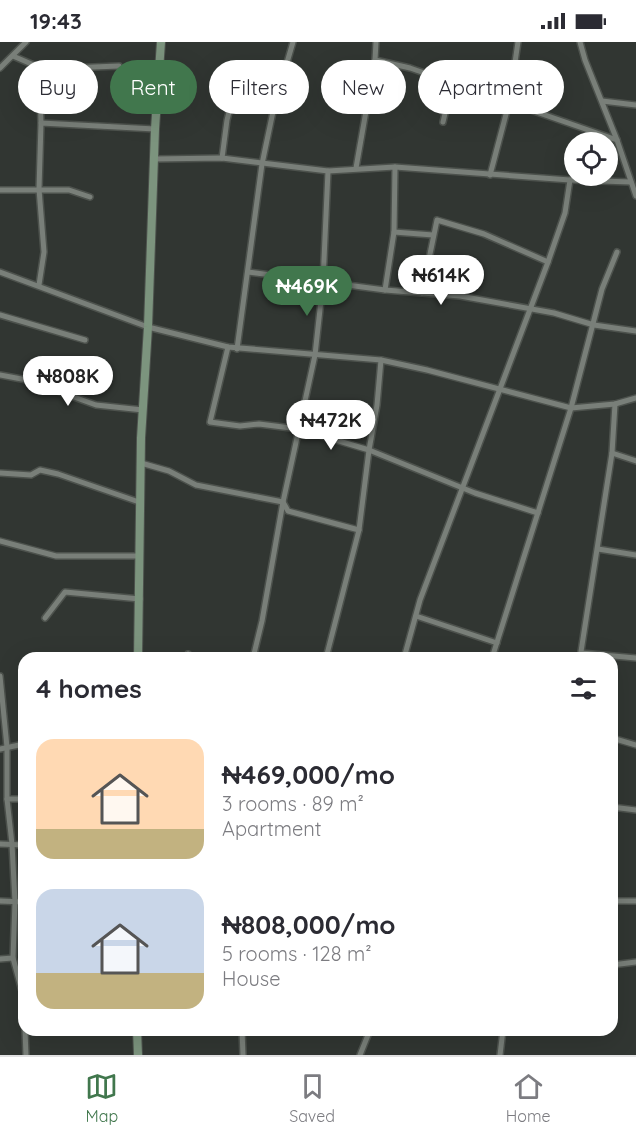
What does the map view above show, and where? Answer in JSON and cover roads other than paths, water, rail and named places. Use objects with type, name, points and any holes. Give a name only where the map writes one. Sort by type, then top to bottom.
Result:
[{"type":"street","points":[[0,68],[26,42]]},
{"type":"street","points":[[138,652],[139,502],[155,129],[161,42]]},
{"type":"street","points":[[237,349],[262,164],[274,107],[293,42]]},
{"type":"street","points":[[375,60],[376,42]]},
{"type":"street","points":[[515,60],[518,42]]},
{"type":"street","points":[[580,42],[614,132]]},
{"type":"street","points":[[13,56],[22,60]]},
{"type":"street","points":[[602,101],[636,105]]},
{"type":"street","points":[[39,285],[44,252],[39,189],[41,114]]},
{"type":"street","points":[[222,158],[229,114]]},
{"type":"street","points":[[356,168],[366,114]]},
{"type":"street","points":[[443,122],[445,114]]},
{"type":"street","points":[[490,174],[506,114]]},
{"type":"street","points":[[541,114],[594,132]]},
{"type":"street","points":[[41,123],[155,129]]},
{"type":"street","points":[[618,143],[636,196]]},
{"type":"street","points":[[154,159],[222,158],[328,171],[395,167],[564,180]]},
{"type":"street","points":[[385,290],[394,232],[395,167]]},
{"type":"street","points":[[254,652],[262,621],[283,502],[315,355],[323,282],[328,171]]},
{"type":"street","points":[[618,182],[631,182]]},
{"type":"street","points":[[406,652],[461,488],[548,262],[565,213],[569,186]]},
{"type":"street","points":[[0,189],[69,190],[90,197]]},
{"type":"street","points":[[423,293],[436,220],[484,234],[548,262]]},
{"type":"street","points":[[394,232],[433,235]]},
{"type":"street","points":[[494,652],[571,408],[602,289],[617,252]]},
{"type":"street","points":[[0,272],[148,327],[237,349],[381,360],[427,369],[571,408],[615,404],[636,398]]},
{"type":"street","points":[[248,272],[385,290],[460,296],[554,313],[594,325],[636,331]]},
{"type":"street","points":[[0,315],[86,340]]},
{"type":"street","points":[[228,347],[210,422],[240,426],[259,424],[299,429],[369,450],[461,488],[538,513]]},
{"type":"street","points":[[328,652],[359,530],[377,405],[381,360]]},
{"type":"street","points":[[0,375],[27,380],[96,405],[143,410]]},
{"type":"street","points":[[582,652],[612,453],[615,404]]},
{"type":"street","points":[[612,453],[636,461]]},
{"type":"street","points":[[141,463],[169,471],[196,485],[283,502],[288,511],[359,530]]},
{"type":"street","points":[[0,473],[31,475],[40,470],[139,502]]},
{"type":"street","points":[[0,541],[56,556],[139,556]]},
{"type":"street","points":[[598,549],[636,555]]},
{"type":"street","points":[[45,618],[65,592],[140,599]]},
{"type":"street","points":[[416,616],[497,643]]},
{"type":"street","points":[[618,657],[636,658]]},
{"type":"street","points":[[0,676],[2,718],[7,747],[7,799],[15,902],[13,958],[18,976]]},
{"type":"street","points":[[618,740],[636,745]]},
{"type":"street","points":[[0,749],[18,746]]},
{"type":"street","points":[[7,799],[18,799]]},
{"type":"street","points":[[618,808],[636,810]]},
{"type":"street","points":[[0,844],[18,844]]},
{"type":"street","points":[[0,901],[15,902]]},
{"type":"street","points":[[618,901],[636,902]]},
{"type":"street","points":[[0,959],[13,958]]},
{"type":"street","points":[[618,964],[636,962]]},
{"type":"street","points":[[25,1036],[26,1055]]},
{"type":"street","points":[[137,1036],[138,1055]]},
{"type":"street","points":[[242,1036],[243,1055]]},
{"type":"street","points":[[360,1055],[368,1036]]},
{"type":"street","points":[[500,1055],[502,1036]]}]
